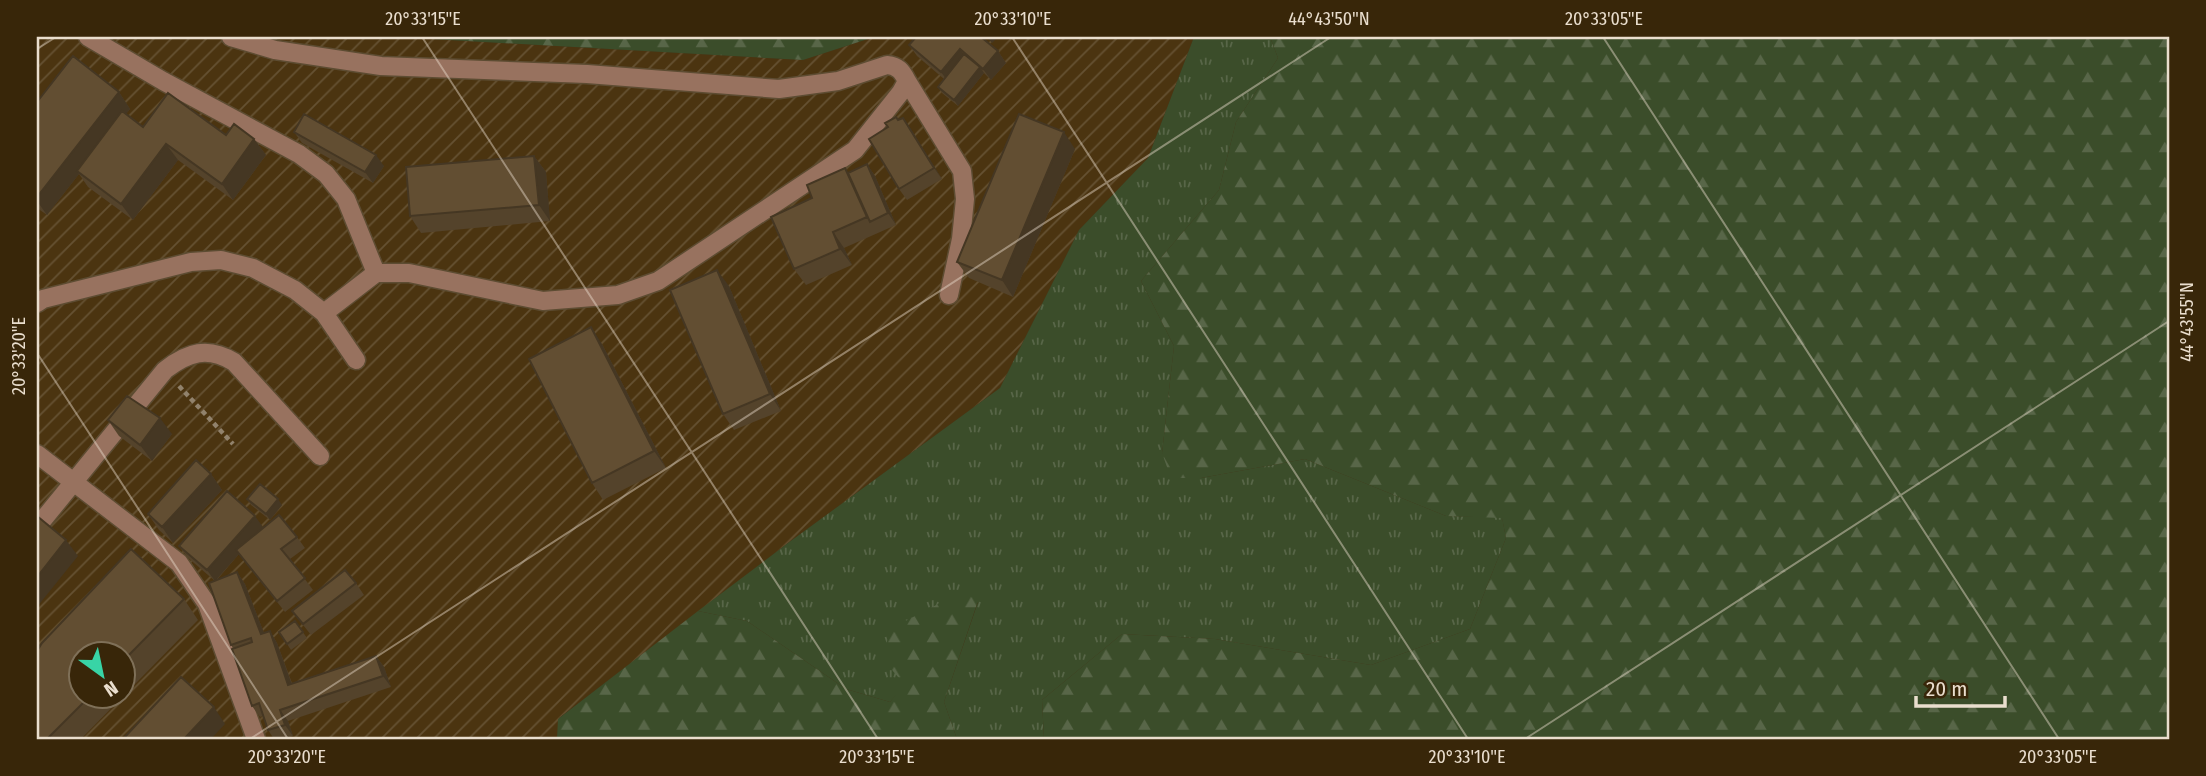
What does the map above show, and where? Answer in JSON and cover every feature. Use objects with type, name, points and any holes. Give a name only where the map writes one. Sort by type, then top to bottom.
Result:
[{"type":"lane","points":[[88,37],[163,81],[299,154],[326,174],[346,199],[376,273]]},
{"type":"lane","points":[[231,37],[275,50],[381,66],[587,74],[779,89],[838,80],[894,65],[903,72],[962,171],[965,199],[961,239],[949,295]]},
{"type":"lane","points":[[324,313],[376,273],[409,273],[543,301],[618,295],[658,281],[855,150],[901,92],[906,81]]},
{"type":"lane","points":[[37,303],[43,299],[191,262],[220,260],[253,268],[295,290],[324,313],[356,360]]},
{"type":"lane","points":[[37,527],[165,370],[180,358],[202,352],[220,353],[234,362],[320,456]]},
{"type":"lane","points":[[37,454],[179,563],[194,582],[207,604],[256,739]]},
{"type":"path","points":[[165,370],[233,444]]},
{"type":"shaded area","points":[[37,37],[396,37],[803,60],[874,37],[1194,37],[1148,158],[1079,230],[1000,388],[788,543],[559,718],[557,739],[37,739]]},
{"type":"green space","points":[[396,37],[874,37],[803,60]]},
{"type":"green space","points":[[1194,37],[1270,37],[1278,58],[1236,122],[1219,190],[1141,281],[1174,346],[1162,453],[1201,478],[1305,459],[1446,516],[1502,517],[1506,538],[1470,629],[1371,665],[1215,639],[1122,634],[1042,700],[1044,739],[957,739],[944,702],[978,602],[890,702],[846,689],[747,621],[698,611],[1000,388],[1079,230],[1148,158]]},
{"type":"green space","points":[[1270,37],[2169,37],[2169,739],[1044,739],[1042,700],[1122,634],[1215,639],[1371,665],[1470,629],[1506,538],[1502,518],[1446,516],[1305,459],[1201,478],[1171,478],[1162,453],[1174,346],[1141,281],[1219,190],[1236,122],[1278,58]]},
{"type":"green space","points":[[965,590],[978,601],[944,702],[957,739],[557,739],[558,719],[698,611],[747,621],[846,689],[890,702],[904,684],[881,657],[892,628]]},
{"type":"building","points":[[916,37],[981,37],[998,51],[983,69],[960,49],[941,72],[909,45]]},
{"type":"building","points":[[964,54],[980,67],[954,100],[938,87]]},
{"type":"building","points":[[73,56],[119,92],[37,197],[37,102]]},
{"type":"building","points":[[168,93],[226,135],[234,124],[254,139],[222,184],[166,144],[121,204],[77,171],[122,111],[143,127]]},
{"type":"building","points":[[304,114],[376,155],[365,172],[294,132]]},
{"type":"building","points":[[1019,114],[1064,132],[1002,280],[957,262]]},
{"type":"building","points":[[896,117],[898,120],[903,118],[934,168],[899,189],[869,139],[888,127],[885,123]]},
{"type":"building","points":[[534,156],[539,205],[410,216],[406,167]]},
{"type":"building","points":[[867,164],[888,213],[870,222],[848,173]]},
{"type":"building","points":[[845,168],[867,217],[833,232],[840,249],[794,269],[771,217],[812,198],[807,185]]},
{"type":"building","points":[[717,270],[770,394],[723,414],[670,290]]},
{"type":"building","points":[[591,327],[654,451],[592,483],[529,359]]},
{"type":"building","points":[[127,396],[160,418],[140,445],[108,420]]},
{"type":"building","points":[[196,460],[211,474],[162,527],[148,514]]},
{"type":"building","points":[[260,484],[278,499],[266,514],[247,499]]},
{"type":"building","points":[[227,491],[255,516],[207,570],[179,546]]},
{"type":"building","points":[[279,515],[297,537],[281,549],[305,578],[277,601],[236,550]]},
{"type":"building","points":[[37,516],[66,540],[37,577]]},
{"type":"building","points":[[131,549],[184,599],[136,648],[136,640],[66,640],[66,710],[76,710],[47,739],[37,739],[37,651]]},
{"type":"building","points":[[345,570],[356,583],[303,624],[292,611]]},
{"type":"building","points":[[237,572],[261,634],[270,631],[288,685],[376,656],[383,676],[280,710],[285,725],[268,730],[259,703],[252,706],[232,649],[252,642],[251,638],[231,645],[209,583]]},
{"type":"building","points":[[295,621],[303,632],[287,644],[279,632]]},
{"type":"building","points":[[181,677],[214,707],[184,739],[123,739]]}]
